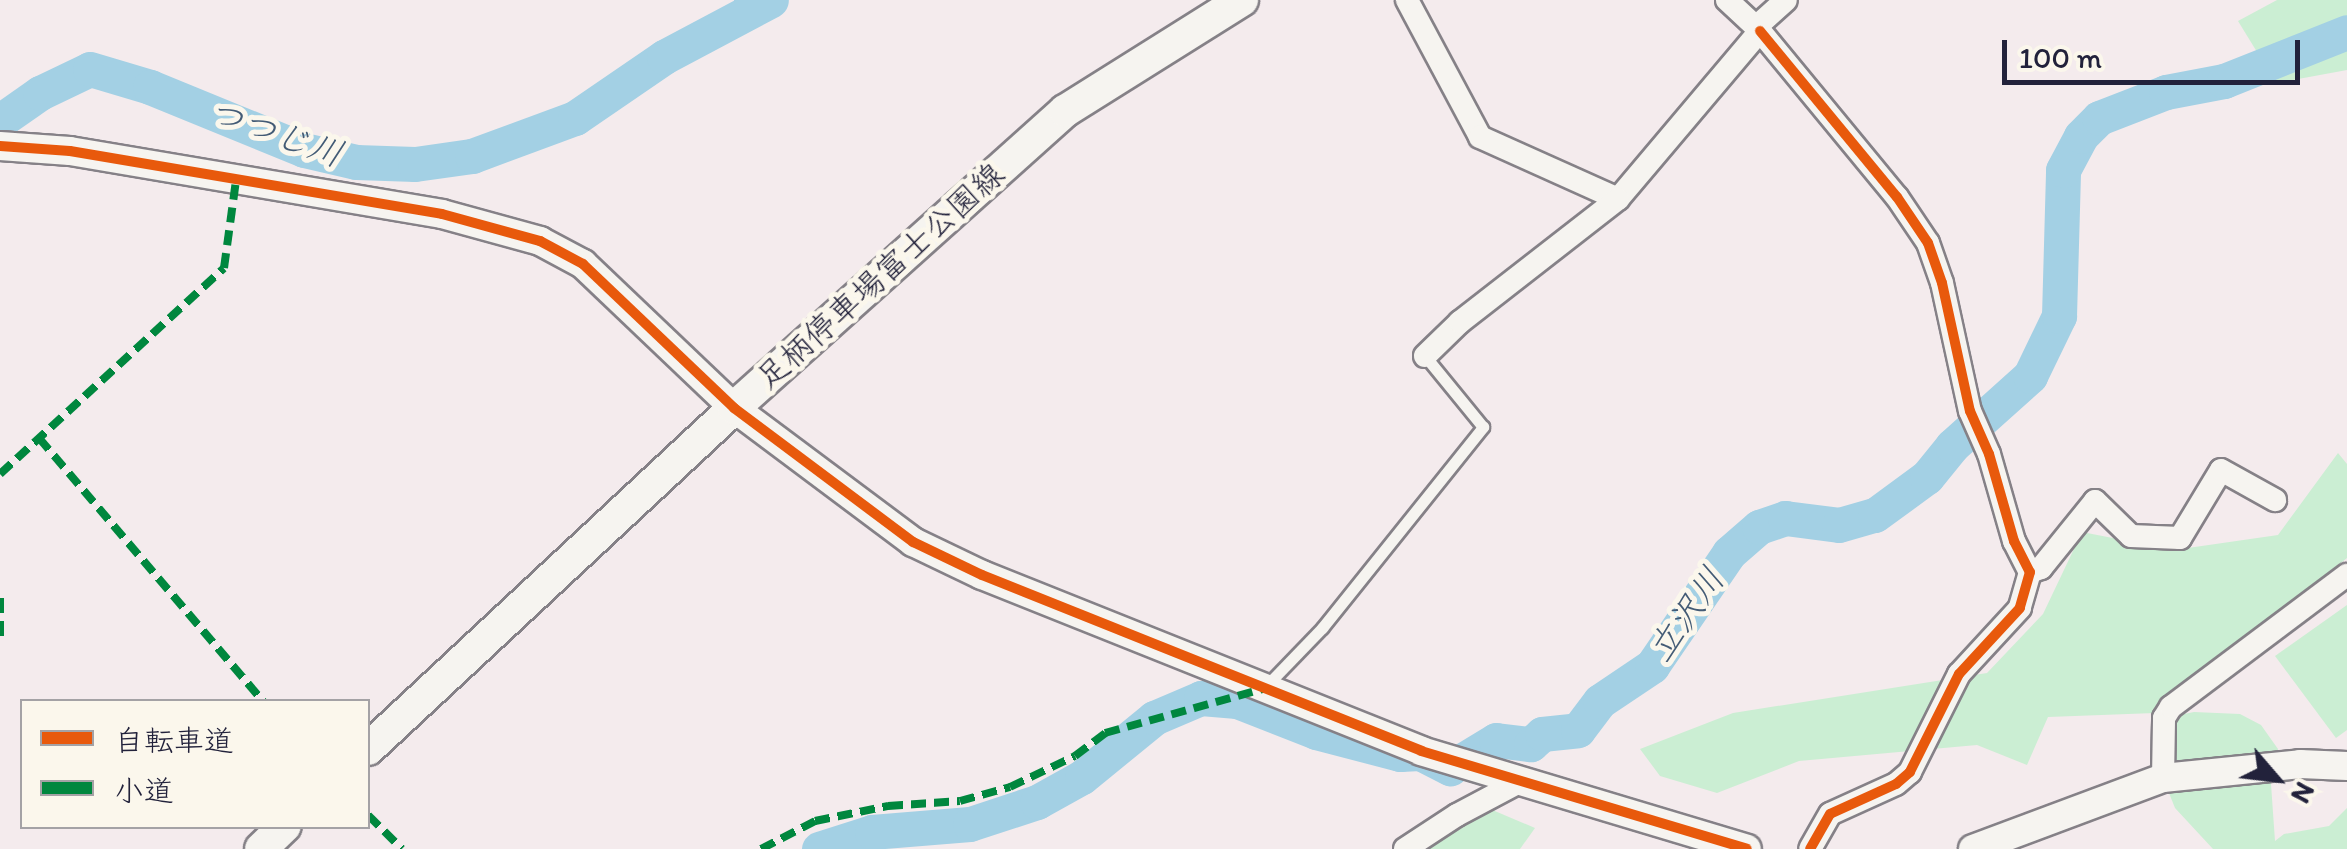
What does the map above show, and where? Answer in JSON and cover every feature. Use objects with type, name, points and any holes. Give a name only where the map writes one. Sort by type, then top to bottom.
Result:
[{"type":"main road","name":"足柄停車場富士公園線","points":[[370,747],[734,408],[1066,110],[1242,0]]},
{"type":"main road","points":[[261,849],[282,829]]},
{"type":"street","points":[[1406,0],[1480,137],[1618,199]]},
{"type":"street","points":[[1727,0],[1758,29],[1897,197],[1928,243],[1942,283],[1970,411],[1989,454],[2014,541],[2030,572],[2020,608],[1958,674],[1910,772],[1884,791],[1830,814],[1810,849]]},
{"type":"street","points":[[1425,356],[1460,322],[1618,199],[1786,0]]},
{"type":"street","points":[[1,147],[70,152],[442,214],[511,231],[583,264],[734,408],[850,500],[913,542],[1421,751],[1748,849]]},
{"type":"street","points":[[2030,572],[2042,568],[2095,501],[2131,536],[2180,538],[2221,470],[2274,500]]},
{"type":"street","points":[[2162,778],[2164,718],[2171,707],[2347,575]]},
{"type":"street","points":[[1973,849],[2162,778],[2300,764],[2347,766]]},
{"type":"street","points":[[1405,849],[1521,781]]},
{"type":"lane","points":[[1263,689],[1322,628],[1483,428],[1425,356]]},
{"type":"green space","points":[[2277,0],[2347,0],[2347,70],[2276,83],[2238,21]]},
{"type":"green space","points":[[2338,453],[2347,464],[2347,558],[2155,713],[2048,717],[2027,765],[1977,745],[1799,761],[1717,793],[1660,776],[1640,749],[1733,713],[1987,673],[2043,614],[2082,532],[2174,550],[2278,535]]},
{"type":"green space","points":[[2347,605],[2347,730],[2336,738],[2275,656]]},
{"type":"green space","points":[[2194,712],[2240,714],[2261,725],[2278,749],[2271,784],[2275,841],[2284,834],[2329,826],[2347,808],[2347,849],[2213,849],[2175,808],[2163,778],[2164,718]]},
{"type":"green space","points":[[1483,806],[1535,828],[1520,849],[1413,849]]},
{"type":"waterway","points":[[737,0],[737,16]]},
{"type":"waterway","name":"つつじ川","points":[[0,121],[40,93],[90,69],[150,87],[304,150],[356,162],[415,164],[472,156],[575,118],[664,57],[771,0]]},
{"type":"waterway","name":"立沢川","points":[[819,849],[872,832],[970,824],[1037,802],[1082,777],[1154,718],[1201,698],[1237,701],[1316,732],[1400,754],[1420,753],[1450,768],[1496,740],[1531,744],[1542,734],[1578,730],[1600,701],[1652,666],[1729,553],[1759,527],[1785,518],[1839,525],[1875,515],[1927,477],[1952,446],[2030,376],[2059,316],[2063,170],[2081,136],[2099,118],[2166,92],[2224,81],[2347,32]]},
{"type":"marked path","points":[[0,474],[224,268],[236,180]]},
{"type":"marked path","points":[[39,438],[261,699]]},
{"type":"marked path","points":[[0,598],[0,636]]},
{"type":"marked path","points":[[761,849],[815,821],[888,806],[960,801],[1010,787],[1075,756],[1105,733],[1263,689]]},
{"type":"marked path","points":[[370,817],[402,849]]},
{"type":"cycle path","points":[[1760,31],[1897,197],[1928,243],[1942,283],[1970,411],[1989,454],[2014,541],[2030,572],[2020,608],[1959,674],[1910,772],[1896,784],[1830,814],[1810,849]]},
{"type":"cycle path","points":[[0,146],[70,151],[442,214],[540,241],[583,264],[734,408],[913,542],[982,575],[1421,751],[1747,849]]}]
